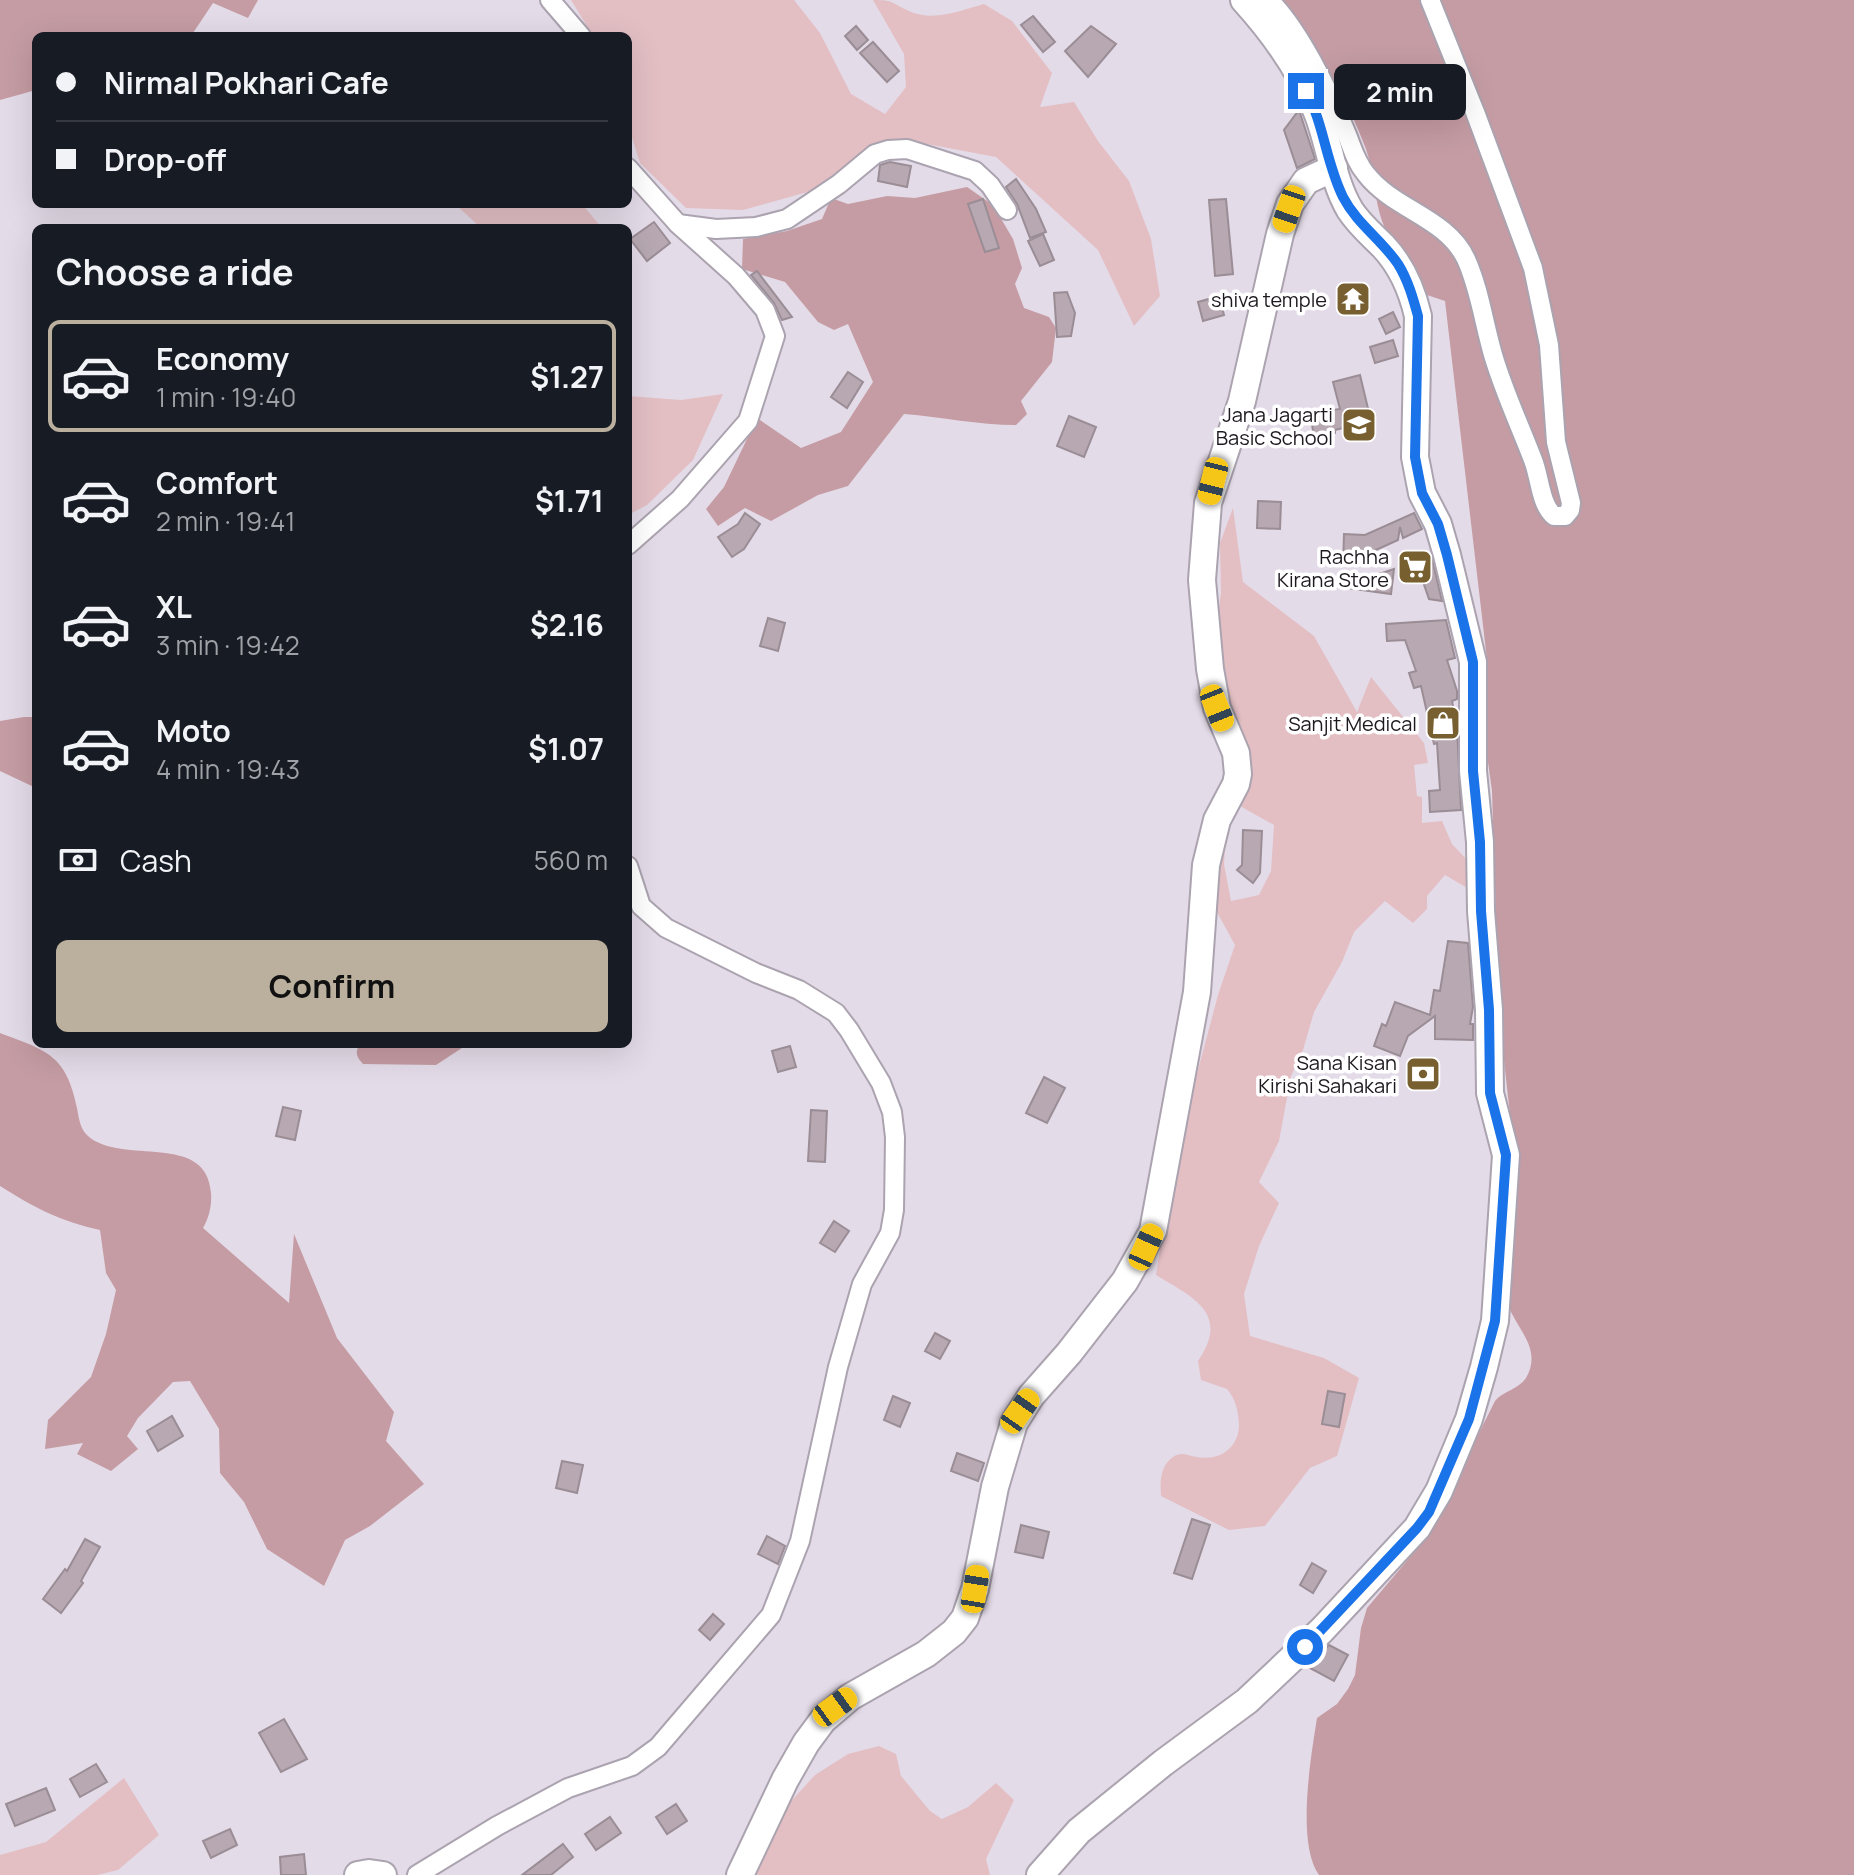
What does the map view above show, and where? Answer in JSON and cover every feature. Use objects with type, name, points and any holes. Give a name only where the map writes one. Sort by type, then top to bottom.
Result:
[{"type":"main road","points":[[1040,1875],[1079,1831],[1247,1701],[1322,1630],[1417,1528],[1439,1491],[1469,1419],[1495,1321],[1506,1155],[1490,1093],[1489,1010],[1473,771],[1473,662],[1444,545],[1438,524],[1422,493],[1415,457],[1418,316],[1413,296],[1397,263],[1351,212],[1341,192],[1317,111],[1303,84],[1265,23],[1244,0]]},
{"type":"main road","points":[[740,1875],[785,1780],[823,1720],[850,1697],[926,1654],[954,1632],[965,1618],[975,1589],[995,1487],[1014,1423],[1031,1396],[1125,1281],[1153,1231],[1197,992],[1206,865],[1217,820],[1238,774],[1236,753],[1217,708],[1210,669],[1202,580],[1204,525],[1213,481],[1242,401],[1280,234],[1290,204],[1306,181],[1334,168]]},
{"type":"main road","points":[[358,1875],[383,1875]]},
{"type":"street","points":[[550,0],[578,32]]},
{"type":"street","points":[[1269,0],[1297,36],[1366,175],[1395,201],[1444,230],[1460,248],[1474,281],[1504,390],[1533,461],[1547,507],[1560,518],[1569,512],[1571,503],[1556,442],[1549,345],[1533,268],[1430,0]]},
{"type":"street","points":[[678,224],[716,229],[756,227],[787,219],[839,184],[875,154],[907,149],[975,171],[990,185],[1007,210]]},
{"type":"street","points":[[632,172],[678,224],[736,276],[765,310],[775,336],[748,421],[680,499],[632,541]]},
{"type":"street","points":[[417,1875],[497,1826],[568,1788],[632,1766],[658,1747],[771,1615],[800,1541],[838,1367],[862,1284],[890,1233],[894,1210],[895,1137],[892,1112],[881,1083],[849,1030],[836,1013],[799,990],[756,973],[666,928],[641,906],[632,878]]},
{"type":"shaded area","points":[[0,0],[258,0],[248,18],[213,3],[194,32],[32,32],[32,91],[0,100]]},
{"type":"shaded area","points":[[571,0],[794,0],[820,33],[851,94],[885,114],[906,87],[904,54],[873,0],[889,1],[927,16],[984,4],[1012,21],[1052,73],[1040,107],[1074,102],[1098,141],[1129,181],[1151,239],[1160,296],[1134,326],[1098,250],[996,157],[916,142],[877,142],[811,191],[743,210],[686,208],[640,163],[632,138],[632,32],[591,32]]},
{"type":"shaded area","points":[[1281,0],[1854,0],[1854,1875],[1319,1875],[1312,1861],[1308,1842],[1307,1799],[1317,1718],[1337,1704],[1355,1675],[1367,1608],[1427,1537],[1495,1401],[1523,1382],[1532,1360],[1528,1344],[1510,1309],[1505,1287],[1511,1124],[1499,1015],[1492,791],[1487,755],[1488,668],[1445,301],[1418,292],[1382,221],[1369,158],[1359,131],[1317,50]]},
{"type":"shaded area","points":[[967,187],[993,205],[1013,239],[1022,268],[1015,284],[1024,308],[1049,317],[1056,328],[1052,362],[1021,401],[1027,414],[1016,425],[904,414],[848,486],[818,495],[771,521],[745,508],[718,526],[706,509],[724,487],[757,418],[801,448],[841,432],[873,382],[848,324],[834,330],[818,322],[785,282],[742,269],[743,239],[787,231],[822,219],[831,198],[848,204],[887,196],[915,198]]},
{"type":"shaded area","points":[[459,208],[585,208],[599,224],[477,224]]},
{"type":"shaded area","points":[[723,394],[693,460],[647,505],[632,513],[632,396],[681,400]]},
{"type":"shaded area","points":[[1233,508],[1243,582],[1314,636],[1357,712],[1371,677],[1424,743],[1428,763],[1414,765],[1417,796],[1422,797],[1422,823],[1442,821],[1452,844],[1472,865],[1474,892],[1445,875],[1427,896],[1427,909],[1413,923],[1385,901],[1354,932],[1342,962],[1314,1012],[1303,1050],[1291,1076],[1279,1141],[1259,1182],[1279,1203],[1259,1246],[1244,1294],[1250,1336],[1324,1358],[1359,1378],[1337,1456],[1310,1468],[1265,1526],[1229,1530],[1161,1496],[1162,1475],[1173,1457],[1179,1454],[1205,1458],[1220,1455],[1236,1440],[1239,1424],[1236,1405],[1227,1389],[1201,1380],[1198,1361],[1207,1344],[1209,1318],[1194,1299],[1156,1275],[1175,1156],[1218,995],[1235,945],[1218,914],[1209,885],[1227,816],[1224,864],[1231,901],[1259,895],[1271,871],[1274,825],[1240,806],[1250,782],[1236,720],[1220,674],[1215,640],[1221,593],[1220,543]]},
{"type":"shaded area","points":[[32,717],[32,786],[0,771],[0,721]]},
{"type":"shaded area","points":[[0,1033],[43,1051],[60,1066],[73,1090],[82,1127],[88,1136],[103,1145],[161,1152],[195,1162],[206,1174],[211,1193],[210,1211],[203,1228],[289,1303],[294,1234],[337,1338],[394,1412],[386,1441],[424,1484],[370,1526],[345,1540],[324,1586],[267,1549],[244,1502],[220,1473],[219,1429],[190,1381],[173,1382],[138,1418],[127,1436],[138,1449],[111,1471],[77,1454],[83,1443],[45,1449],[48,1420],[91,1377],[106,1334],[116,1290],[106,1273],[100,1230],[48,1213],[0,1186]]},
{"type":"shaded area","points":[[462,1048],[436,1065],[363,1064],[357,1050]]},
{"type":"shaded area","points":[[879,1746],[896,1754],[901,1776],[930,1811],[942,1819],[968,1807],[996,1783],[1014,1800],[986,1859],[990,1875],[751,1875],[774,1820],[815,1775],[848,1754]]},
{"type":"shaded area","points":[[124,1778],[159,1835],[118,1870],[97,1875],[0,1875],[0,1855],[46,1842]]},
{"type":"building","points":[[1033,16],[1055,42],[1043,52],[1021,25]]},
{"type":"building","points":[[856,26],[868,40],[857,50],[845,36]]},
{"type":"building","points":[[1091,26],[1116,44],[1088,77],[1065,51]]},
{"type":"building","points":[[873,42],[899,71],[887,82],[860,53]]},
{"type":"building","points":[[1299,110],[1315,159],[1297,168],[1284,130]]},
{"type":"building","points":[[890,162],[911,166],[907,187],[878,181],[880,165]]},
{"type":"building","points":[[1016,179],[1036,209],[1046,232],[1030,238],[1017,204],[1006,187]]},
{"type":"building","points":[[983,199],[999,248],[985,252],[968,204]]},
{"type":"building","points":[[1226,199],[1233,274],[1215,276],[1209,200]]},
{"type":"building","points":[[654,222],[670,243],[647,261],[632,238]]},
{"type":"building","points":[[1043,234],[1054,260],[1040,266],[1028,241]]},
{"type":"building","points":[[757,271],[792,317],[782,320],[774,303],[751,275]]},
{"type":"building","points":[[1067,292],[1075,313],[1071,336],[1057,337],[1054,293]]},
{"type":"building","points":[[1219,296],[1224,315],[1203,321],[1198,302]]},
{"type":"building","points":[[1393,312],[1400,327],[1386,334],[1379,319]]},
{"type":"building","points":[[1393,340],[1398,356],[1375,363],[1370,347]]},
{"type":"building","points":[[848,372],[863,382],[847,408],[831,397]]},
{"type":"building","points":[[1360,375],[1371,421],[1335,430],[1335,433],[1314,436],[1310,413],[1340,409],[1333,382]]},
{"type":"building","points":[[1069,416],[1096,427],[1084,457],[1057,446]]},
{"type":"building","points":[[1258,501],[1281,502],[1280,529],[1257,528]]},
{"type":"building","points":[[745,513],[760,524],[744,549],[732,557],[718,537],[738,524]]},
{"type":"building","points":[[1414,513],[1422,529],[1403,538],[1400,527],[1398,540],[1343,565],[1344,534],[1365,535]]},
{"type":"building","points":[[1431,556],[1442,601],[1429,599],[1421,576],[1416,578],[1411,563]]},
{"type":"building","points":[[1394,569],[1391,594],[1340,587]]},
{"type":"building","points":[[768,618],[785,623],[778,651],[760,646]]},
{"type":"building","points":[[1446,620],[1455,658],[1447,660],[1457,691],[1457,699],[1452,701],[1457,728],[1461,810],[1430,812],[1429,791],[1440,790],[1437,743],[1434,744],[1421,686],[1414,688],[1409,673],[1416,671],[1405,640],[1387,641],[1386,624]]},
{"type":"building","points":[[1243,830],[1262,831],[1260,873],[1253,883],[1237,870],[1242,865]]},
{"type":"building","points":[[1448,941],[1468,943],[1473,1040],[1435,1039],[1435,1016],[1408,1036],[1400,1056],[1374,1046],[1395,1002],[1430,1015],[1434,990],[1440,991]]},
{"type":"building","points":[[790,1046],[796,1067],[778,1072],[772,1051]]},
{"type":"building","points":[[1044,1077],[1065,1088],[1047,1123],[1026,1113]]},
{"type":"building","points":[[283,1107],[301,1111],[295,1140],[276,1136]]},
{"type":"building","points":[[811,1110],[827,1111],[825,1162],[808,1161]]},
{"type":"building","points":[[834,1221],[849,1231],[835,1252],[820,1243]]},
{"type":"building","points":[[935,1333],[950,1341],[940,1359],[925,1351]]},
{"type":"building","points":[[1328,1391],[1345,1394],[1339,1427],[1322,1424]]},
{"type":"building","points":[[893,1396],[910,1403],[900,1427],[884,1420]]},
{"type":"building","points":[[172,1416],[183,1436],[158,1451],[147,1431]]},
{"type":"building","points":[[957,1453],[984,1463],[978,1481],[951,1471]]},
{"type":"building","points":[[562,1461],[583,1465],[577,1493],[556,1488]]},
{"type":"building","points":[[1192,1519],[1210,1525],[1192,1579],[1174,1573]]},
{"type":"building","points":[[1021,1525],[1049,1532],[1043,1558],[1015,1552]]},
{"type":"building","points":[[767,1536],[785,1546],[778,1564],[758,1554]]},
{"type":"building","points":[[85,1539],[100,1547],[81,1581],[83,1583],[61,1613],[43,1599],[65,1569],[67,1571]]},
{"type":"building","points":[[1312,1563],[1326,1571],[1313,1593],[1300,1585]]},
{"type":"building","points":[[713,1614],[724,1624],[710,1640],[699,1630]]},
{"type":"building","points":[[1329,1645],[1348,1655],[1334,1681],[1310,1668]]},
{"type":"building","points":[[284,1719],[307,1759],[281,1772],[259,1733]]},
{"type":"building","points":[[96,1764],[107,1782],[80,1797],[70,1779]]},
{"type":"building","points":[[46,1788],[55,1810],[15,1826],[6,1804]]},
{"type":"building","points":[[676,1804],[687,1821],[667,1834],[656,1817]]},
{"type":"building","points":[[610,1817],[621,1833],[596,1850],[585,1834]]},
{"type":"building","points":[[230,1829],[237,1845],[211,1858],[203,1841]]},
{"type":"building","points":[[563,1844],[573,1857],[551,1875],[522,1875]]},
{"type":"building","points":[[304,1854],[306,1875],[281,1875],[280,1857]]},
{"type":"place","name":"shiva temple","points":[[1353,299]]},
{"type":"place","name":"Jana Jagarti Basic School","points":[[1359,425]]},
{"type":"place","name":"Rachha Kirana Store","points":[[1415,567]]},
{"type":"place","name":"Sanjit Medical","points":[[1443,723]]},
{"type":"place","name":"Sana Kisan Kirishi Sahakari","points":[[1423,1074]]},
{"type":"route","points":[[1305,1647],[1429,1512],[1469,1419],[1495,1321],[1506,1155],[1490,1093],[1489,1010],[1473,771],[1473,662],[1447,555],[1438,524],[1422,493],[1415,457],[1418,316],[1413,296],[1397,263],[1351,212],[1341,192],[1317,111],[1306,91]]}]
